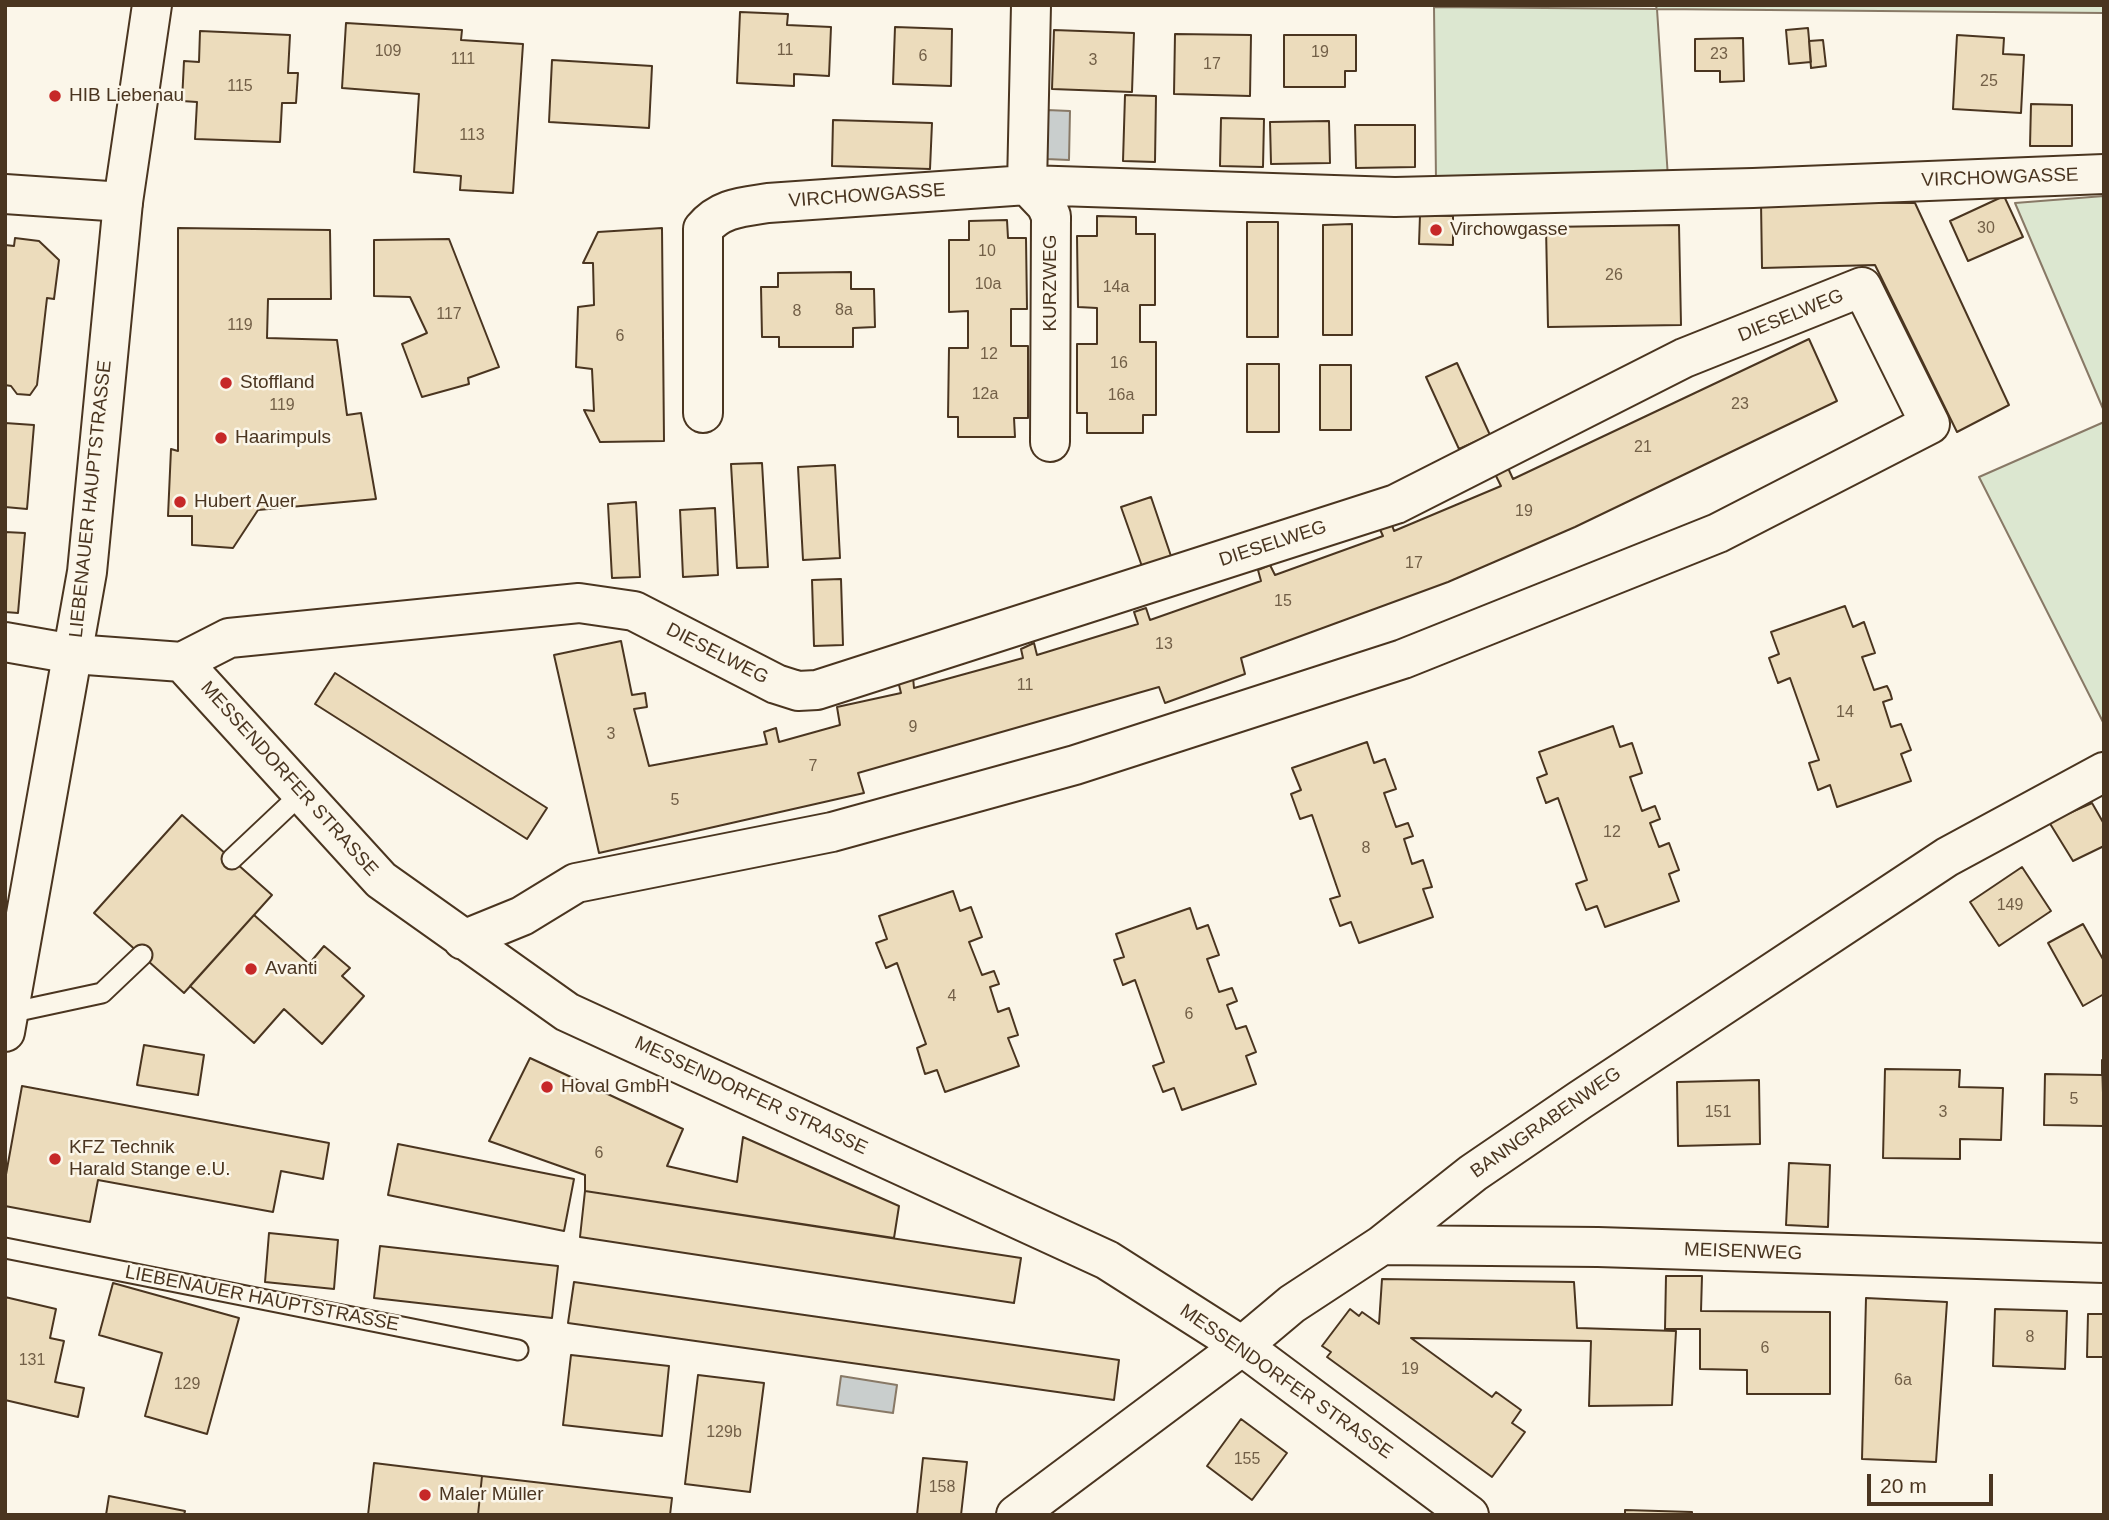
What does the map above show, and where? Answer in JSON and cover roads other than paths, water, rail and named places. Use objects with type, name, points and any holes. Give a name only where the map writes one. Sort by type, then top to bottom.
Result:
[{"type":"street","name":"LIEBENAUER HAUPTSTRASSE","points":[[7,1022],[90,547],[123,202],[152,5]]},
{"type":"street","points":[[1027,185],[1031,5]]},
{"type":"street","name":"VIRCHOWGASSE","points":[[703,413],[703,229],[711,219],[730,209],[768,203],[1027,185],[1395,197],[1753,188],[2104,174]]},
{"type":"street","name":"KURZWEG","points":[[1027,185],[1046,205],[1051,216],[1049,442]]},
{"type":"street","points":[[5,194],[123,202]]},
{"type":"street","name":"DIESELWEG","points":[[182,662],[229,638],[579,603],[634,611],[776,684],[798,691],[817,690],[1396,504],[1684,358],[1862,287],[1930,424],[1718,533],[1403,659],[1075,765],[845,828],[576,883],[522,916],[463,940]]},
{"type":"street","points":[[5,642],[73,654],[182,662]]},
{"type":"street","name":"MESSENDORFER STRASSE","points":[[182,662],[381,880],[567,1012],[1107,1260],[1242,1346],[1469,1515]]},
{"type":"street","name":"BANNGRABENWEG","points":[[1016,1515],[1242,1346],[1292,1304],[1382,1245],[1484,1166],[1947,857],[2104,772]]},
{"type":"street","name":"MEISENWEG","points":[[1382,1245],[1598,1247],[2104,1263]]},
{"type":"lane","points":[[232,859],[302,793]]},
{"type":"lane","points":[[7,1022],[102,993],[142,955]]},
{"type":"lane","name":"LIEBENAUER HAUPTSTRASSE","points":[[5,1248],[518,1350]]},
{"type":"place","name":"HIB Liebenau","points":[[55,96]]},
{"type":"place","name":"Virchowgasse","points":[[1436,230]]},
{"type":"place","name":"Stoffland","points":[[226,383]]},
{"type":"place","name":"Haarimpuls","points":[[221,438]]},
{"type":"place","name":"Hubert Auer","points":[[180,502]]},
{"type":"place","name":"Avanti","points":[[251,969]]},
{"type":"place","name":"Hoval GmbH","points":[[547,1087]]},
{"type":"place","name":"KFZ Technik Harald Stange e.U.","points":[[55,1159]]},
{"type":"place","name":"Maler Müller","points":[[425,1495]]}]
